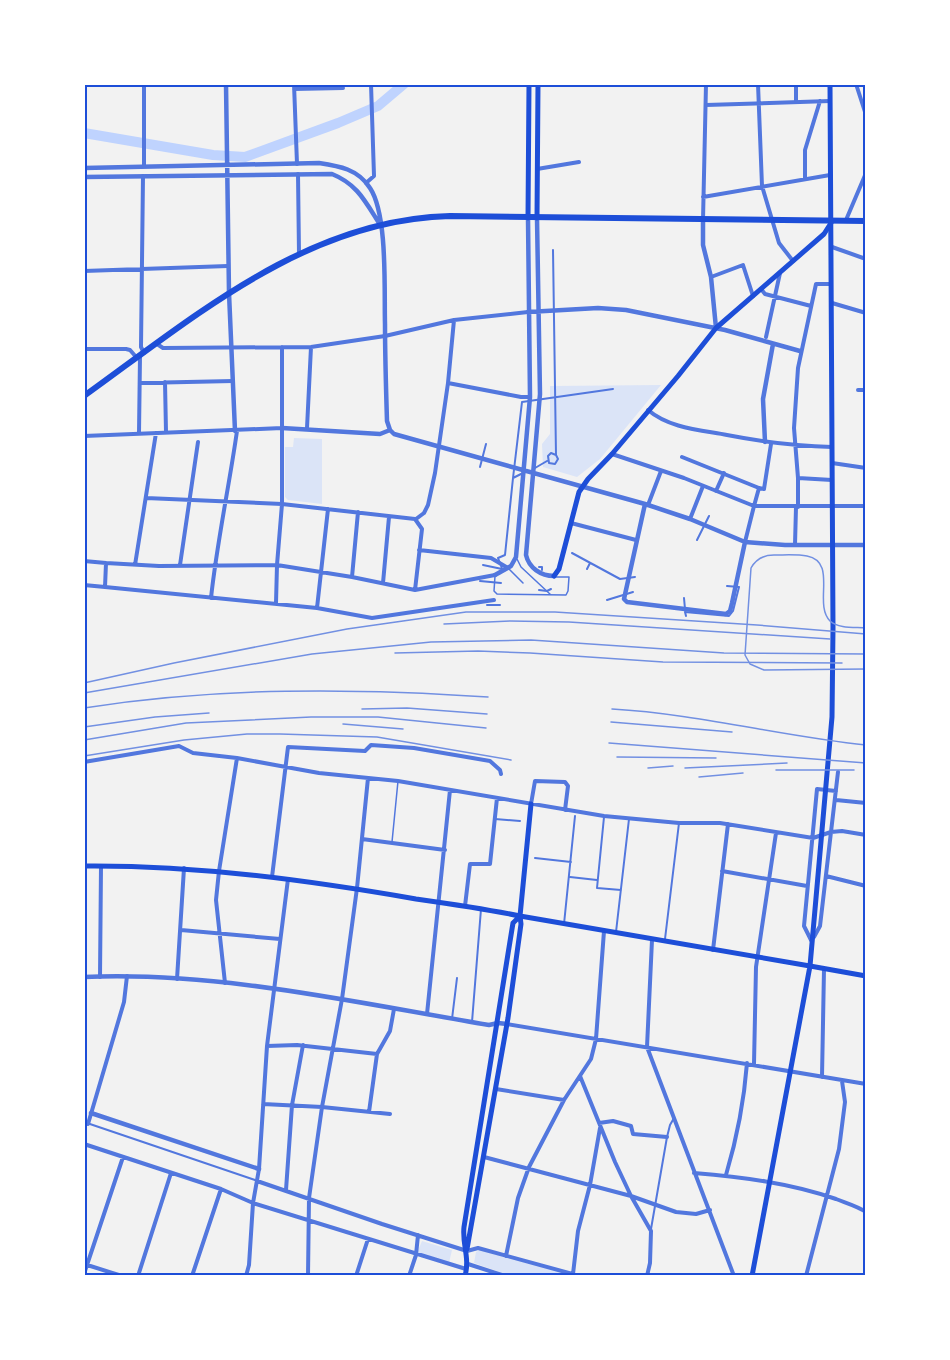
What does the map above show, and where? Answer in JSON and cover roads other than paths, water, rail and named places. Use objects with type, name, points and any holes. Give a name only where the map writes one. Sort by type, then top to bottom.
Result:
[{"type":"highway","points":[[84,396],[229,293],[261,273],[299,254],[380,225],[435,216],[866,221]]},
{"type":"main road","points":[[528,218],[529,84]]},
{"type":"main road","points":[[537,218],[538,84]]},
{"type":"main road","points":[[752,1276],[810,966],[832,717],[830,84]]},
{"type":"main road","points":[[554,576],[559,569],[581,489],[716,328],[824,234],[832,221]]},
{"type":"main road","points":[[466,1270],[467,1251],[507,1024],[521,924],[531,804]]},
{"type":"main road","points":[[84,866],[184,868],[288,878],[465,906],[866,976]]},
{"type":"main road","points":[[467,1251],[462,1240],[513,923],[520,916]]},
{"type":"street","points":[[144,84],[144,166]]},
{"type":"street","points":[[211,598],[236,431],[228,266],[226,84]]},
{"type":"street","points":[[366,183],[374,176],[371,84]]},
{"type":"street","points":[[706,84],[703,245],[711,277],[716,328]]},
{"type":"street","points":[[759,84],[762,186],[779,243],[793,261]]},
{"type":"street","points":[[796,84],[796,102]]},
{"type":"street","points":[[856,84],[865,106],[866,115]]},
{"type":"street","points":[[297,164],[294,86],[343,88]]},
{"type":"street","points":[[805,179],[805,150],[820,101]]},
{"type":"street","points":[[706,105],[830,101]]},
{"type":"street","points":[[84,168],[228,162],[340,166],[352,171],[366,183],[377,203],[380,225],[387,421],[390,430],[398,436],[524,469],[581,489],[646,504],[745,542],[866,545]]},
{"type":"street","points":[[537,169],[579,162]]},
{"type":"street","points":[[298,173],[299,254]]},
{"type":"street","points":[[845,221],[866,173]]},
{"type":"street","points":[[84,177],[332,174],[345,179],[357,190],[380,225]]},
{"type":"street","points":[[703,197],[831,175]]},
{"type":"street","points":[[139,433],[143,176]]},
{"type":"street","points":[[84,561],[180,566],[277,565],[415,590],[495,575],[513,563],[516,557],[530,397],[528,218]]},
{"type":"street","points":[[537,218],[540,394],[526,559],[538,572],[554,576]]},
{"type":"street","points":[[832,247],[866,259]]},
{"type":"street","points":[[547,461],[553,465],[556,464],[558,458],[556,454],[553,250]]},
{"type":"street","points":[[711,277],[743,265],[753,296]]},
{"type":"street","points":[[84,271],[228,266]]},
{"type":"street","points":[[766,337],[780,272]]},
{"type":"street","points":[[795,545],[798,478],[794,428],[800,351],[816,284],[832,284]]},
{"type":"street","points":[[761,289],[765,294],[811,306]]},
{"type":"street","points":[[832,303],[866,313]]},
{"type":"street","points":[[157,344],[164,348],[311,347],[385,336],[454,320],[538,311],[598,308],[626,310],[716,328],[800,351]]},
{"type":"street","points":[[146,498],[282,504],[416,519],[424,513],[428,505],[448,383],[454,320]]},
{"type":"street","points":[[765,442],[763,399],[773,344]]},
{"type":"street","points":[[276,603],[282,504],[282,347]]},
{"type":"street","points":[[307,428],[311,347]]},
{"type":"street","points":[[84,349],[126,349],[140,356]]},
{"type":"street","points":[[141,383],[233,381]]},
{"type":"street","points":[[165,382],[166,432]]},
{"type":"street","points":[[448,383],[530,397]]},
{"type":"street","points":[[504,569],[498,558],[505,555],[522,402],[613,389]]},
{"type":"street","points":[[858,390],[866,390]]},
{"type":"street","points":[[648,410],[658,418],[682,426],[771,444],[832,447]]},
{"type":"street","points":[[84,436],[282,428],[380,434],[390,430]]},
{"type":"street","points":[[135,565],[156,433]]},
{"type":"street","points":[[180,566],[198,442]]},
{"type":"street","points":[[480,467],[486,444]]},
{"type":"street","points":[[682,457],[764,489],[771,444]]},
{"type":"street","points":[[513,478],[547,461],[549,454],[556,454]]},
{"type":"street","points":[[612,454],[754,506],[866,506]]},
{"type":"street","points":[[832,463],[866,468]]},
{"type":"street","points":[[661,471],[646,504],[636,540],[625,600],[726,614],[730,611],[759,488]]},
{"type":"street","points":[[716,491],[723,473]]},
{"type":"street","points":[[798,478],[832,480]]},
{"type":"street","points":[[690,519],[703,486]]},
{"type":"street","points":[[317,608],[328,509]]},
{"type":"street","points":[[352,577],[358,512]]},
{"type":"street","points":[[697,540],[709,516]]},
{"type":"street","points":[[382,583],[389,517]]},
{"type":"street","points":[[415,590],[422,529],[416,519]]},
{"type":"street","points":[[571,523],[636,540]]},
{"type":"street","points":[[419,550],[491,558],[504,569]]},
{"type":"street","points":[[572,553],[620,579],[635,578]]},
{"type":"street","points":[[105,587],[106,563]]},
{"type":"street","points":[[587,568],[590,563]]},
{"type":"street","points":[[483,565],[504,569]]},
{"type":"street","points":[[539,567],[542,567],[542,570]]},
{"type":"street","points":[[480,581],[501,583]]},
{"type":"street","points":[[84,585],[276,603],[372,618],[494,600]]},
{"type":"street","points":[[685,612],[729,616],[733,611],[739,585],[727,586]]},
{"type":"street","points":[[539,590],[549,590]]},
{"type":"street","points":[[607,600],[633,592]]},
{"type":"street","points":[[684,598],[686,616]]},
{"type":"street","points":[[487,605],[500,605]]},
{"type":"street","points":[[272,877],[288,747],[365,751],[371,745],[414,748],[490,761],[500,770],[501,774]]},
{"type":"street","points":[[84,762],[179,746],[193,753],[237,758],[285,768],[398,781],[604,816],[679,823],[728,824],[813,838],[842,831],[866,835]]},
{"type":"street","points":[[225,984],[216,900],[237,758]]},
{"type":"street","points":[[812,940],[820,926],[838,772]]},
{"type":"street","points":[[308,1276],[309,1198],[322,1107],[342,999],[357,888],[368,778]]},
{"type":"street","points":[[531,804],[535,781],[565,782],[568,786],[565,810]]},
{"type":"street","points":[[812,940],[804,926],[817,789],[836,791]]},
{"type":"street","points":[[427,1014],[450,790]]},
{"type":"street","points":[[465,906],[470,864],[490,864],[498,798]]},
{"type":"street","points":[[836,800],[866,803]]},
{"type":"street","points":[[564,924],[575,816]]},
{"type":"street","points":[[604,816],[597,888],[621,890]]},
{"type":"street","points":[[495,819],[520,821]]},
{"type":"street","points":[[616,933],[629,819]]},
{"type":"street","points":[[665,942],[679,823]]},
{"type":"street","points":[[713,950],[728,824]]},
{"type":"street","points":[[754,1064],[757,958],[776,832]]},
{"type":"street","points":[[362,839],[445,850]]},
{"type":"street","points":[[535,858],[571,862]]},
{"type":"street","points":[[100,977],[101,866]]},
{"type":"street","points":[[177,979],[184,868]]},
{"type":"street","points":[[722,871],[807,886]]},
{"type":"street","points":[[826,876],[866,886]]},
{"type":"street","points":[[570,877],[597,880]]},
{"type":"street","points":[[246,1276],[249,1265],[253,1203],[259,1169],[267,1046],[288,878]]},
{"type":"street","points":[[472,1022],[482,909]]},
{"type":"street","points":[[181,930],[280,939]]},
{"type":"street","points":[[506,1256],[518,1198],[529,1167],[564,1100],[591,1059],[596,1039],[603,931]]},
{"type":"street","points":[[652,940],[647,1047],[734,1276]]},
{"type":"street","points":[[822,1077],[824,969]]},
{"type":"street","points":[[127,976],[124,1002],[86,1123],[467,1251],[478,1248],[580,1276]]},
{"type":"street","points":[[84,977],[127,976],[177,979],[342,999],[452,1019],[489,1025],[507,1024],[866,1084]]},
{"type":"street","points":[[452,1019],[458,978]]},
{"type":"street","points":[[369,1112],[376,1054],[389,1035],[394,1009]]},
{"type":"street","points":[[267,1046],[303,1045],[376,1054]]},
{"type":"street","points":[[286,1190],[291,1105],[303,1045]]},
{"type":"street","points":[[726,1175],[738,1131],[747,1063]]},
{"type":"street","points":[[580,1076],[631,1196],[651,1231]]},
{"type":"street","points":[[806,1276],[816,1245],[839,1149],[845,1102],[842,1081]]},
{"type":"street","points":[[496,1089],[564,1100]]},
{"type":"street","points":[[262,1104],[390,1114]]},
{"type":"street","points":[[91,1113],[259,1169]]},
{"type":"street","points":[[647,1276],[655,1204],[667,1137],[674,1118]]},
{"type":"street","points":[[599,1125],[613,1121],[631,1126],[633,1134],[667,1137]]},
{"type":"street","points":[[573,1274],[578,1231],[590,1185],[599,1125]]},
{"type":"street","points":[[84,1144],[221,1189],[253,1203],[416,1255],[466,1270],[505,1276]]},
{"type":"street","points":[[483,1156],[631,1196],[676,1212],[696,1214],[710,1210]]},
{"type":"street","points":[[84,1275],[123,1157]]},
{"type":"street","points":[[138,1276],[171,1173]]},
{"type":"street","points":[[694,1173],[726,1175],[796,1187],[827,1196],[866,1212]]},
{"type":"street","points":[[192,1276],[221,1189]]},
{"type":"street","points":[[409,1276],[416,1255],[418,1235]]},
{"type":"street","points":[[356,1276],[368,1239]]},
{"type":"street","points":[[86,1265],[122,1276]]},
{"type":"lane","points":[[516,557],[521,567],[551,595]]},
{"type":"lane","points":[[504,569],[523,583]]},
{"type":"lane","points":[[495,575],[494,591],[497,594],[562,596],[568,591],[569,577],[554,576]]},
{"type":"lane","points":[[392,843],[398,781]]},
{"type":"waterway","points":[[84,133],[213,155],[245,157],[378,106],[404,84]]},
{"type":"tram line","points":[[866,628],[842,626],[830,621],[825,614],[821,566],[816,560],[803,555],[770,555],[758,560],[751,568],[745,655],[750,664],[764,670],[866,669]]},
{"type":"railway","points":[[84,683],[347,629],[466,612],[555,612],[866,634]]},
{"type":"railway","points":[[444,624],[510,621],[569,622],[830,639]]},
{"type":"railway","points":[[84,693],[312,654],[431,642],[531,640],[724,653],[866,654]]},
{"type":"railway","points":[[395,653],[478,651],[663,662],[842,663]]},
{"type":"railway","points":[[84,708],[184,696],[286,691],[387,692],[488,697]]},
{"type":"railway","points":[[362,709],[407,708],[487,714]]},
{"type":"railway","points":[[612,709],[676,715],[866,745]]},
{"type":"railway","points":[[84,727],[155,717],[209,713]]},
{"type":"railway","points":[[84,740],[186,723],[311,717],[378,717],[486,728]]},
{"type":"railway","points":[[611,722],[732,732]]},
{"type":"railway","points":[[343,724],[403,729]]},
{"type":"railway","points":[[84,756],[184,740],[247,734],[280,734],[377,737],[511,760]]},
{"type":"railway","points":[[609,743],[866,763]]},
{"type":"railway","points":[[617,757],[716,758]]},
{"type":"railway","points":[[685,768],[787,763]]},
{"type":"railway","points":[[648,768],[673,766]]},
{"type":"railway","points":[[776,770],[854,770]]},
{"type":"railway","points":[[699,777],[743,773]]}]
